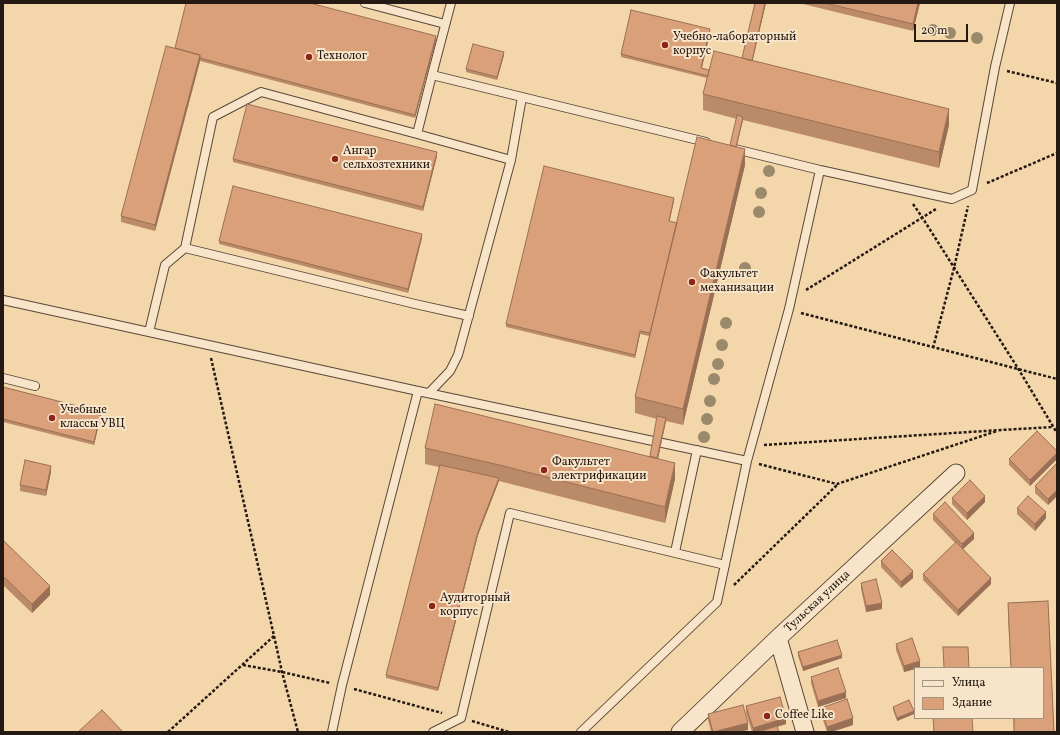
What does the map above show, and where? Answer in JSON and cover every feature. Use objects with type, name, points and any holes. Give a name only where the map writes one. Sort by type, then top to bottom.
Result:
[{"type":"street","name":"Тульская улица","points":[[680,732],[778,638],[956,472]]},
{"type":"street","points":[[778,638],[805,732]]},
{"type":"lane","points":[[365,3],[445,24]]},
{"type":"lane","points":[[417,134],[451,3]]},
{"type":"lane","points":[[729,148],[952,199],[972,190],[995,68],[1010,3]]},
{"type":"lane","points":[[432,75],[713,144]]},
{"type":"lane","points":[[149,332],[165,265],[185,248],[213,117],[262,92],[510,160]]},
{"type":"lane","points":[[429,393],[450,371],[458,355],[510,160],[522,97]]},
{"type":"lane","points":[[581,732],[717,602],[747,461],[789,309],[820,170]]},
{"type":"lane","points":[[185,248],[469,316]]},
{"type":"lane","points":[[3,300],[747,461]]},
{"type":"lane","points":[[3,378],[35,386]]},
{"type":"lane","points":[[332,732],[342,685],[418,391]]},
{"type":"lane","points":[[675,552],[697,450]]},
{"type":"lane","points":[[433,732],[461,718],[510,513],[725,564]]},
{"type":"path","points":[[995,68],[1057,83]]},
{"type":"path","points":[[934,348],[972,190],[1057,154]]},
{"type":"path","points":[[901,187],[922,217],[1057,433]]},
{"type":"path","points":[[791,300],[952,199]]},
{"type":"path","points":[[789,309],[1057,379]]},
{"type":"path","points":[[208,345],[282,672],[298,732]]},
{"type":"path","points":[[751,445],[1053,428]]},
{"type":"path","points":[[717,602],[837,484],[1001,430]]},
{"type":"path","points":[[747,461],[837,484]]},
{"type":"path","points":[[168,732],[274,636]]},
{"type":"path","points":[[242,664],[342,685],[509,732]]},
{"type":"building","name":"Технолог","points":[[186,3],[310,3],[436,36],[415,115],[200,58],[200,55],[175,48]]},
{"type":"building","points":[[755,3],[765,3],[752,61],[742,58]]},
{"type":"building","points":[[825,3],[918,3],[913,24]]},
{"type":"building","name":"Учебно-лабораторный корпус","points":[[631,10],[710,29],[701,68],[709,70],[708,76],[621,54]]},
{"type":"building","points":[[473,44],[504,52],[497,77],[466,69]]},
{"type":"building","points":[[166,46],[200,55],[155,225],[121,216]]},
{"type":"building","points":[[714,51],[949,109],[939,152],[703,94]]},
{"type":"building","name":"Ангар сельхозтехники","points":[[247,104],[437,152],[423,207],[233,159]]},
{"type":"building","points":[[737,115],[743,117],[736,147],[730,145]]},
{"type":"building","name":"Факультет механизации","points":[[697,137],[745,149],[683,409],[635,397]]},
{"type":"building","points":[[544,166],[674,198],[669,221],[677,223],[650,333],[640,331],[635,355],[506,324]]},
{"type":"building","points":[[233,186],[422,234],[408,289],[219,241]]},
{"type":"building","name":"Учебные классы УВЦ","points":[[3,387],[101,412],[94,442],[3,419]]},
{"type":"building","name":"Факультет электрификации","points":[[435,404],[675,463],[665,507],[425,448]]},
{"type":"building","points":[[657,416],[666,418],[657,458],[650,456]]},
{"type":"building","points":[[1037,431],[1057,451],[1057,453],[1030,480],[1009,459]]},
{"type":"building","points":[[25,460],[51,466],[46,490],[20,485]]},
{"type":"building","points":[[1057,463],[1057,490],[1048,499],[1035,486]]},
{"type":"building","name":"Аудиторный корпус","points":[[440,465],[499,478],[478,532],[438,688],[386,675]]},
{"type":"building","points":[[970,480],[985,496],[967,513],[952,498]]},
{"type":"building","points":[[1028,496],[1046,512],[1035,524],[1017,508]]},
{"type":"building","points":[[945,502],[974,533],[962,544],[933,514]]},
{"type":"building","points":[[3,540],[50,586],[32,604],[3,576]]},
{"type":"building","points":[[956,542],[991,578],[958,610],[923,574]]},
{"type":"building","points":[[892,550],[913,571],[901,582],[881,561]]},
{"type":"building","points":[[876,579],[882,603],[866,606],[861,583]]},
{"type":"building","points":[[1048,601],[1054,732],[1014,732],[1014,719],[1044,719],[1044,667],[1011,667],[1008,603]]},
{"type":"building","points":[[912,638],[920,661],[904,666],[896,644]]},
{"type":"building","points":[[837,640],[842,655],[803,667],[798,652]]},
{"type":"building","points":[[943,647],[968,647],[969,667],[944,667]]},
{"type":"building","points":[[838,668],[846,692],[818,701],[811,677]]},
{"type":"building","points":[[780,697],[786,718],[753,728],[746,706]]},
{"type":"building","points":[[847,699],[853,718],[827,727],[821,708]]},
{"type":"building","points":[[909,700],[914,711],[897,718],[893,707]]},
{"type":"building","points":[[743,705],[748,723],[713,732],[708,714]]},
{"type":"building","points":[[102,710],[123,732],[78,732]]},
{"type":"building","points":[[933,719],[972,719],[973,732],[934,732]]},
{"type":"building","points":[[777,726],[779,732],[758,732]]},
{"type":"place","name":"Учебно-лабораторный корпус","points":[[665,45]]},
{"type":"place","name":"Технолог","points":[[309,57]]},
{"type":"place","name":"Ангар сельхозтехники","points":[[335,159]]},
{"type":"place","name":"Факультет механизации","points":[[692,282]]},
{"type":"place","name":"Учебные классы УВЦ","points":[[52,418]]},
{"type":"place","name":"Факультет электрификации","points":[[544,470]]},
{"type":"place","name":"Аудиторный корпус","points":[[432,606]]},
{"type":"place","name":"Coffee Like","points":[[767,716]]}]
